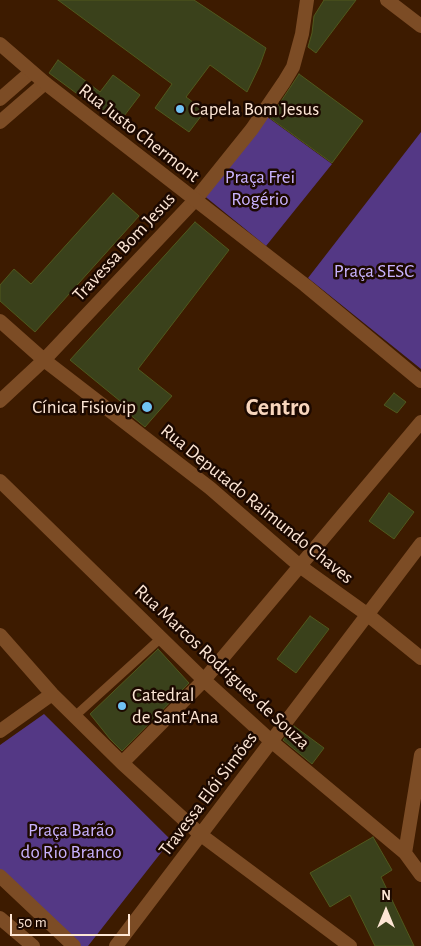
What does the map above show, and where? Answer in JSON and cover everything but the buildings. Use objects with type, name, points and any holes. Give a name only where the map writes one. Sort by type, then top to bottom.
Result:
[{"type":"street","name":"Travessa Bom Jesus","points":[[0,401],[44,360],[195,200],[252,129],[289,74],[300,42],[307,0]]},
{"type":"street","points":[[388,0],[421,26]]},
{"type":"street","name":"Rua Justo Chermont","points":[[0,44],[45,83],[305,285],[421,381]]},
{"type":"street","points":[[0,100],[32,72]]},
{"type":"street","points":[[0,122],[45,83]]},
{"type":"street","name":"Rua Deputado Raimundo Chaves","points":[[0,321],[44,360],[210,488],[301,566],[368,615],[421,658]]},
{"type":"street","points":[[122,763],[204,680],[421,422]]},
{"type":"street","name":"Rua Marcos Rodrigues de Souza","points":[[0,481],[204,680],[271,741],[405,853],[421,875]]},
{"type":"street","name":"Travessa Elói Simões","points":[[123,944],[271,741],[421,544]]},
{"type":"street","points":[[0,635],[52,694],[122,763],[201,835],[350,946]]},
{"type":"street","points":[[0,731],[52,694]]},
{"type":"street","points":[[405,853],[421,755]]},
{"type":"street","points":[[0,876],[74,946]]},
{"type":"street","points":[[0,918],[33,946]]},
{"type":"lane","points":[[75,716],[161,638]]},
{"type":"green space","name":"Praça Frei Rogério","points":[[266,116],[332,164],[266,246],[202,194]]},
{"type":"green space","name":"Praça SESC","points":[[421,132],[421,369],[308,278]]},
{"type":"green space","name":"Praça Barão do Rio Branco","points":[[44,714],[171,840],[88,946],[80,946],[0,872],[0,745]]},
{"type":"place","name":"Capela Bom Jesus","points":[[180,109]]},
{"type":"place","name":"Cínica Fisiovip","points":[[147,407]]},
{"type":"place","name":"Catedral de Sant'Ana","points":[[122,706]]},
{"type":"district","name":"Centro","points":[[278,408]]}]
